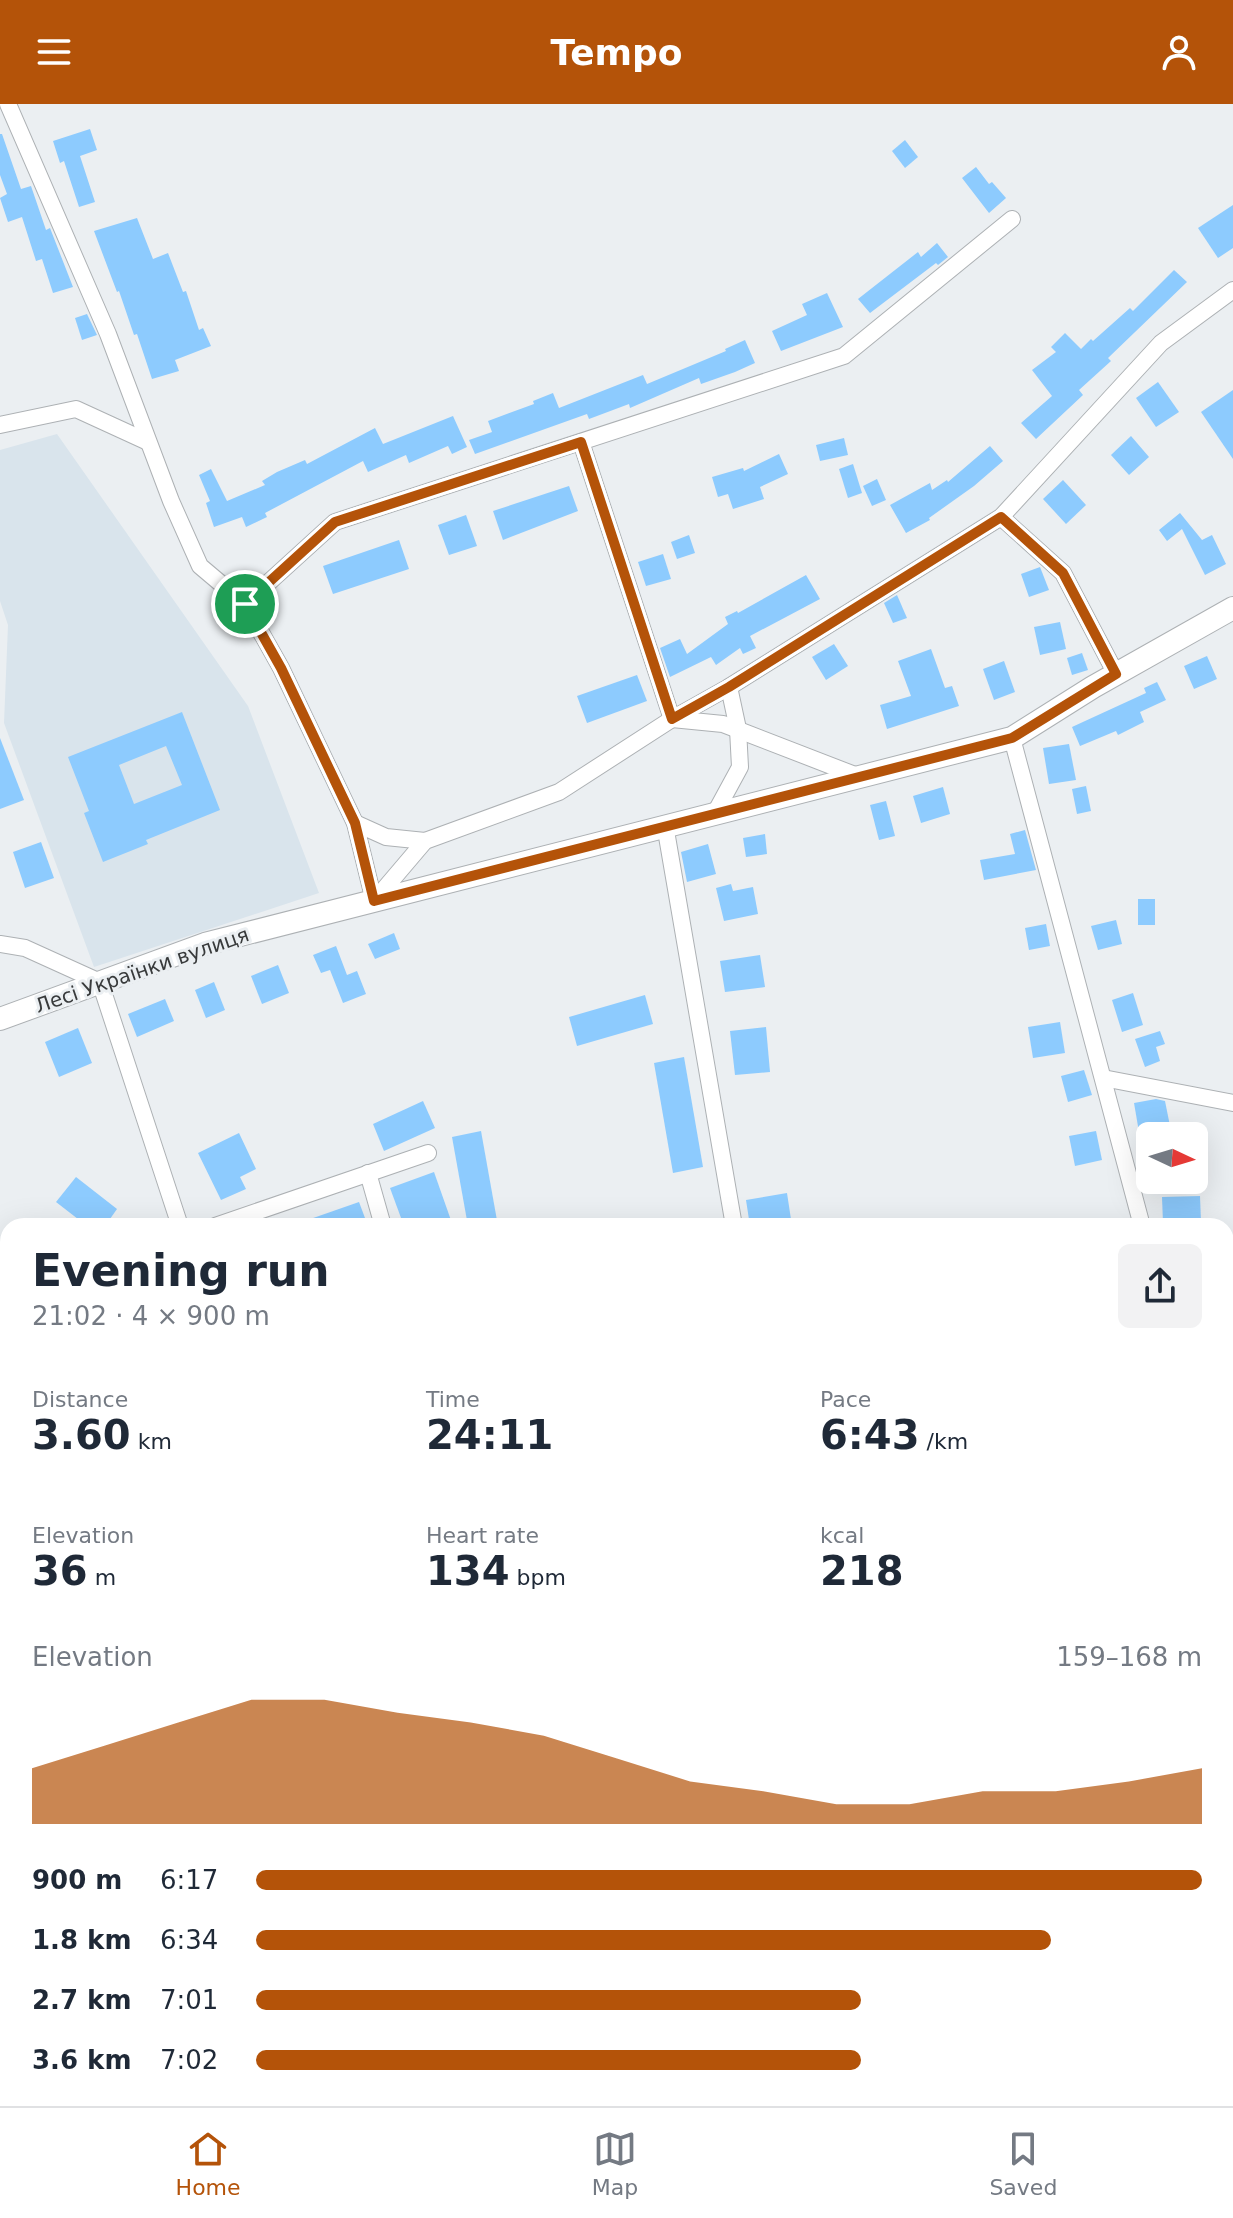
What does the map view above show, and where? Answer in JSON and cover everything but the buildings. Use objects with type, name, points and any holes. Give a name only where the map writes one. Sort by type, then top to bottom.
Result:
[{"type":"street","points":[[8,104],[108,334],[148,442],[200,566],[245,604],[281,668],[355,823],[374,901]]},
{"type":"street","points":[[245,604],[335,522],[844,356],[1012,219]]},
{"type":"street","points":[[355,823],[386,837],[425,841],[559,792],[1001,517],[1161,343],[1233,290]]},
{"type":"street","points":[[0,425],[76,409],[148,442]]},
{"type":"street","points":[[581,442],[672,719]]},
{"type":"street","points":[[1001,517],[1063,573],[1116,674]]},
{"type":"street","name":"Лесі Українки вулиця","points":[[0,1019],[205,944],[1012,738],[1116,674],[1233,608]]},
{"type":"street","points":[[715,813],[740,767],[738,729],[729,687]]},
{"type":"street","points":[[672,719],[723,724],[860,777]]},
{"type":"street","points":[[1012,738],[1140,1218]]},
{"type":"street","points":[[665,825],[733,1218]]},
{"type":"street","points":[[374,901],[425,841]]},
{"type":"street","points":[[0,944],[25,948],[100,982],[177,1218]]},
{"type":"street","points":[[1103,1078],[1233,1103]]},
{"type":"street","points":[[238,1218],[428,1153]]},
{"type":"street","points":[[368,1173],[381,1218]]},
{"type":"shaded area","points":[[57,434],[248,706],[319,893],[94,967],[4,723],[8,625],[0,601],[0,450]]},
{"type":"route","points":[[581,442],[672,719],[729,687],[1001,517],[1063,573],[1116,674],[1012,738],[374,901],[355,823],[281,668],[245,604],[335,522],[581,442]]}]
